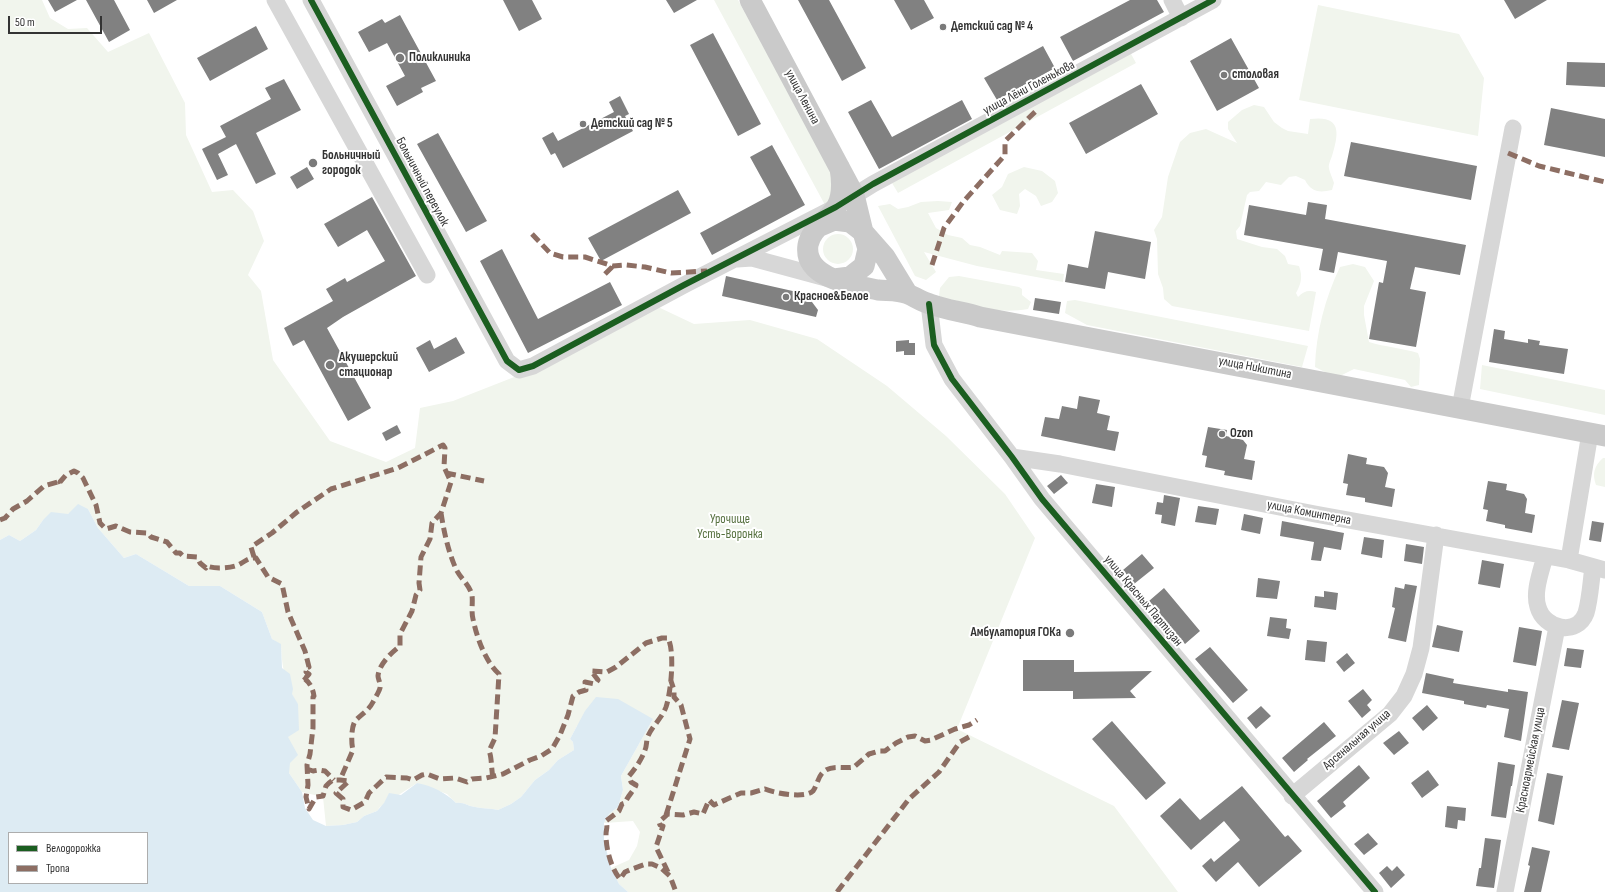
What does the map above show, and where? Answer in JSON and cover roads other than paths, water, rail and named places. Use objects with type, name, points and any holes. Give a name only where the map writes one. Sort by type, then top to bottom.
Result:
[{"type":"main road","name":"улица Ленина","points":[[750,0],[854,195],[863,232]]},
{"type":"main road","points":[[840,168],[842,184],[840,199],[836,207],[812,234],[808,245],[809,257],[818,272],[833,279],[850,277],[864,266],[868,249],[863,232]]},
{"type":"main road","points":[[820,226],[834,220],[850,222],[863,232],[885,257],[907,294]]},
{"type":"main road","name":"улица Никитина","points":[[833,279],[877,290],[907,294],[929,304],[988,318],[1597,435]]},
{"type":"street","points":[[275,0],[427,275]]},
{"type":"street","name":"Больничный переулок","points":[[311,0],[507,361],[519,370]]},
{"type":"street","points":[[1172,0],[1181,18]]},
{"type":"street","name":"улица Лёни Голенькова","points":[[519,370],[533,366],[836,207],[854,195],[1213,0]]},
{"type":"street","points":[[1460,408],[1513,128]]},
{"type":"street","points":[[735,259],[752,258],[833,279]]},
{"type":"street","name":"улица Красных Партизан","points":[[929,304],[934,345],[952,379],[1042,499],[1292,796],[1375,892]]},
{"type":"street","points":[[1569,560],[1597,435]]},
{"type":"street","name":"улица Коминтерна","points":[[1012,457],[1060,464],[1315,514],[1569,560],[1599,568]]},
{"type":"street","name":"Арсенальная улица","points":[[1292,796],[1390,714],[1404,696],[1414,674],[1421,648],[1436,535]]},
{"type":"street","points":[[1545,556],[1536,597],[1538,608],[1543,618],[1557,627],[1571,627],[1581,621],[1586,613],[1599,568]]},
{"type":"street","name":"Красноармейская улица","points":[[1505,892],[1557,627]]},
{"type":"place","name":"Детский сад № 4","points":[[943,27]]},
{"type":"place","name":"Поликлиника","points":[[400,58]]},
{"type":"place","name":"столовая","points":[[1224,75]]},
{"type":"place","name":"Детский сад № 5","points":[[583,124]]},
{"type":"place","name":"Больничный городок","points":[[313,163]]},
{"type":"place","name":"Красное&Белое","points":[[786,297]]},
{"type":"place","name":"Акушерский стационар","points":[[330,365]]},
{"type":"place","name":"Ozon","points":[[1222,434]]},
{"type":"place","name":"Амбулатория ГОКа","points":[[1070,633]]},
{"type":"park label","name":"Урочище Усть-Воронка","points":[[730,528]]}]
